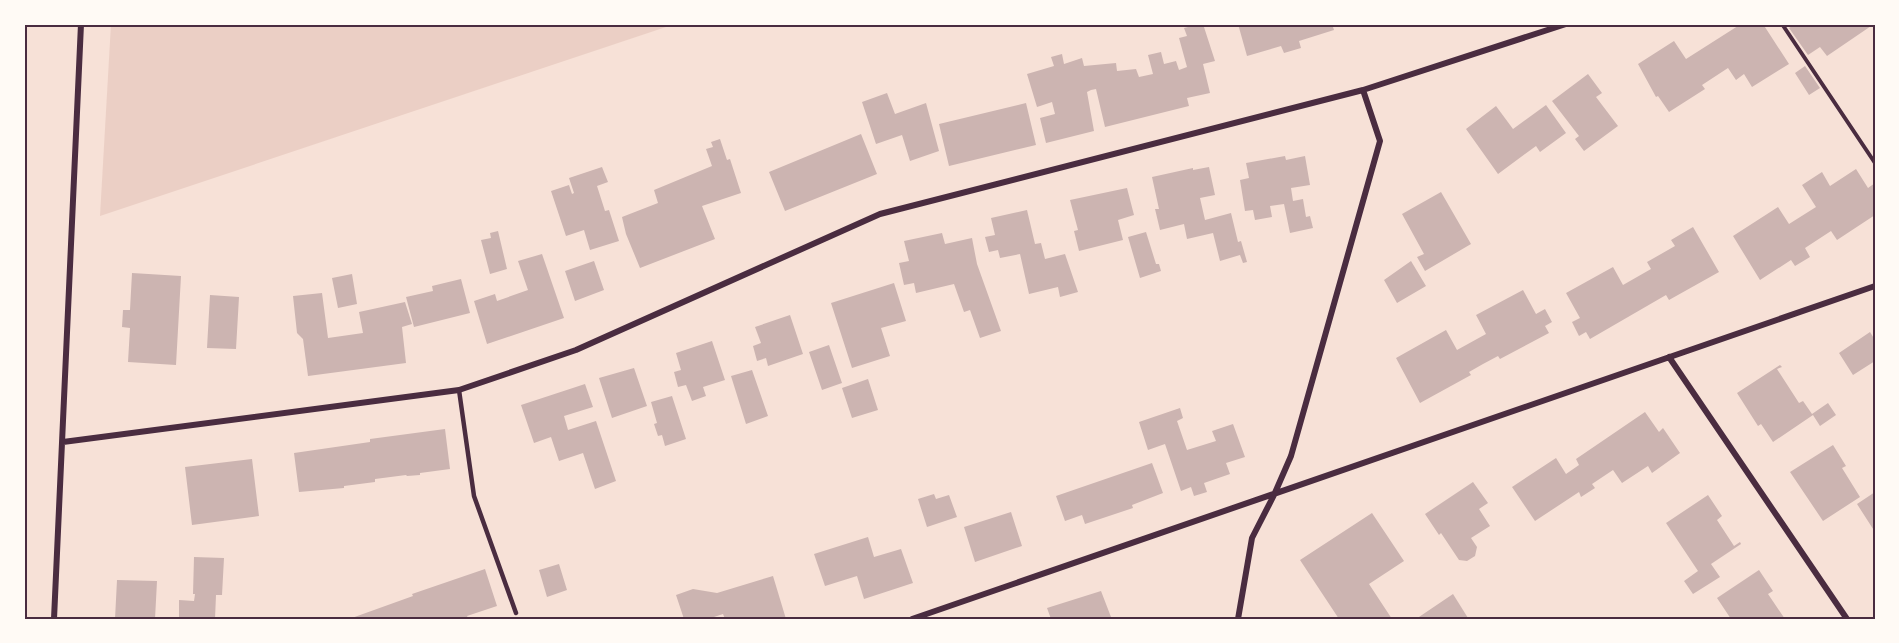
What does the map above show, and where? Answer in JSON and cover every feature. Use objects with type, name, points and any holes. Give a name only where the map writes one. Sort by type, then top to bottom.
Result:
[{"type":"street","points":[[54,619],[81,24]]},
{"type":"street","points":[[63,442],[459,390],[576,350],[880,214],[1364,90],[1566,24]]},
{"type":"street","points":[[1238,619],[1251,538],[1275,495],[1291,456],[1380,141],[1364,90]]},
{"type":"street","points":[[912,619],[1875,286]]},
{"type":"street","points":[[1669,357],[1847,619]]},
{"type":"lane","points":[[459,390],[474,496],[516,613]]},
{"type":"path","points":[[1782,24],[1875,163]]},
{"type":"shaded area","points":[[111,24],[675,24],[100,216]]},
{"type":"building","points":[[1187,24],[1203,24],[1215,61],[1203,64],[1210,93],[1187,98],[1189,106],[1105,127],[1096,89],[1091,90],[1087,92],[1094,131],[1046,143],[1040,118],[1055,114],[1052,102],[1037,107],[1027,74],[1054,66],[1051,57],[1062,54],[1064,64],[1082,58],[1084,66],[1116,63],[1117,71],[1136,69],[1139,77],[1153,74],[1148,55],[1161,52],[1164,64],[1176,61],[1179,70],[1187,67],[1179,38],[1187,36],[1184,28],[1188,27]]},
{"type":"building","points":[[1238,24],[1332,24],[1334,30],[1299,41],[1301,48],[1284,53],[1281,46],[1247,56]]},
{"type":"building","points":[[1741,24],[1763,24],[1789,64],[1752,87],[1744,74],[1736,80],[1728,68],[1702,85],[1705,89],[1669,112],[1658,96],[1656,97],[1638,64],[1674,41],[1686,59]]},
{"type":"building","points":[[1795,24],[1874,24],[1827,56],[1820,47],[1808,55],[1789,28]]},
{"type":"building","points":[[1805,66],[1820,88],[1809,95],[1795,73]]},
{"type":"building","points":[[1588,74],[1602,93],[1596,97],[1618,126],[1584,151],[1575,139],[1579,136],[1552,101]]},
{"type":"building","points":[[887,93],[895,114],[926,103],[939,151],[910,161],[902,135],[876,144],[862,102]]},
{"type":"building","points":[[1026,103],[1036,145],[949,166],[939,124]]},
{"type":"building","points":[[1546,105],[1566,133],[1540,152],[1536,146],[1498,174],[1466,129],[1496,106],[1513,129]]},
{"type":"building","points":[[861,134],[877,174],[785,211],[769,172]]},
{"type":"building","points":[[720,139],[727,160],[730,159],[741,193],[702,206],[715,239],[640,268],[626,234],[622,217],[658,203],[654,190],[712,166],[706,149],[713,147],[711,142]]},
{"type":"building","points":[[1285,156],[1286,160],[1305,156],[1310,185],[1291,188],[1293,201],[1303,199],[1306,217],[1310,216],[1313,228],[1290,233],[1284,204],[1270,206],[1272,217],[1255,220],[1253,210],[1245,211],[1240,180],[1249,178],[1246,163]]},
{"type":"building","points":[[602,167],[608,182],[597,186],[605,211],[609,210],[619,241],[590,250],[584,230],[566,236],[551,191],[569,185],[572,194],[574,193],[569,178]]},
{"type":"building","points":[[1209,167],[1215,195],[1200,198],[1205,220],[1231,213],[1238,242],[1241,241],[1247,262],[1243,263],[1240,255],[1220,261],[1213,233],[1187,239],[1184,224],[1160,230],[1155,209],[1159,209],[1152,177]]},
{"type":"building","points":[[1856,169],[1868,188],[1875,183],[1875,215],[1837,240],[1831,231],[1805,248],[1810,257],[1795,266],[1791,260],[1760,280],[1733,236],[1778,207],[1789,224],[1816,207],[1802,185],[1822,172],[1830,186]]},
{"type":"building","points":[[1127,188],[1134,215],[1118,220],[1123,240],[1079,251],[1074,231],[1078,230],[1070,200]]},
{"type":"building","points":[[1441,192],[1471,244],[1425,271],[1417,257],[1424,254],[1402,214]]},
{"type":"building","points":[[1027,210],[1035,244],[1041,243],[1045,259],[1065,254],[1078,292],[1060,297],[1058,287],[1029,294],[1020,254],[1000,258],[998,250],[989,252],[985,237],[995,235],[991,218]]},
{"type":"building","points":[[1693,227],[1719,272],[1669,300],[1666,295],[1590,339],[1586,332],[1579,336],[1572,322],[1580,318],[1566,293],[1613,267],[1623,285],[1651,269],[1647,262],[1675,246],[1671,240]]},
{"type":"building","points":[[498,231],[507,269],[490,274],[481,240],[491,238],[490,233]]},
{"type":"building","points":[[1146,232],[1156,264],[1159,264],[1161,271],[1140,278],[1128,237]]},
{"type":"building","points":[[942,233],[945,244],[972,238],[977,264],[1001,331],[980,338],[970,310],[964,312],[954,284],[916,293],[914,283],[904,285],[899,263],[909,261],[904,241]]},
{"type":"building","points":[[542,254],[564,318],[487,344],[474,301],[495,294],[497,301],[528,290],[518,261]]},
{"type":"building","points":[[594,261],[604,290],[575,301],[565,271]]},
{"type":"building","points":[[1411,261],[1426,286],[1397,303],[1384,280]]},
{"type":"building","points":[[132,273],[181,276],[176,365],[128,362],[130,328],[122,327],[123,310],[130,310]]},
{"type":"building","points":[[352,274],[357,304],[338,308],[332,278]]},
{"type":"building","points":[[461,279],[470,313],[414,327],[406,297],[433,291],[432,286]]},
{"type":"building","points":[[894,283],[906,321],[881,328],[890,356],[852,368],[831,303]]},
{"type":"building","points":[[1523,290],[1536,314],[1545,309],[1552,322],[1545,326],[1549,333],[1500,359],[1498,356],[1483,364],[1469,372],[1471,375],[1420,403],[1396,358],[1446,330],[1457,350],[1486,334],[1476,315]]},
{"type":"building","points":[[322,293],[328,338],[363,333],[359,312],[405,302],[412,324],[402,327],[406,363],[308,376],[303,339],[297,333],[293,296]]},
{"type":"building","points":[[210,295],[239,297],[236,349],[207,348]]},
{"type":"building","points":[[790,315],[803,354],[768,366],[766,358],[757,361],[753,346],[761,343],[755,327]]},
{"type":"building","points":[[1870,332],[1875,340],[1875,361],[1853,375],[1839,353]]},
{"type":"building","points":[[712,341],[725,380],[703,387],[706,396],[692,401],[686,385],[678,387],[674,372],[681,370],[676,353]]},
{"type":"building","points":[[829,345],[842,383],[822,390],[809,352]]},
{"type":"building","points":[[1780,365],[1782,367],[1777,369],[1799,403],[1803,401],[1812,414],[1828,403],[1836,415],[1820,426],[1813,415],[1773,442],[1761,424],[1758,426],[1737,393]]},
{"type":"building","points":[[634,368],[647,406],[612,418],[599,378]]},
{"type":"building","points":[[752,370],[768,416],[746,424],[731,376]]},
{"type":"building","points":[[868,379],[878,410],[852,418],[842,388]]},
{"type":"building","points":[[585,384],[593,407],[564,416],[568,430],[596,421],[616,481],[595,489],[583,453],[559,461],[551,437],[534,443],[521,405]]},
{"type":"building","points":[[672,396],[686,439],[665,446],[662,435],[658,436],[654,424],[657,423],[651,402]]},
{"type":"building","points":[[1180,408],[1183,418],[1177,421],[1187,450],[1216,441],[1212,431],[1233,424],[1245,457],[1226,463],[1230,474],[1204,483],[1207,492],[1194,496],[1191,487],[1181,491],[1165,444],[1148,450],[1139,422]]},
{"type":"building","points":[[1645,412],[1659,432],[1663,428],[1680,453],[1652,473],[1648,466],[1622,483],[1613,470],[1592,484],[1595,488],[1581,497],[1579,492],[1535,521],[1512,487],[1556,458],[1566,474],[1579,465],[1576,459]]},
{"type":"building","points":[[445,429],[450,469],[420,473],[420,475],[375,479],[375,482],[344,486],[344,488],[299,492],[294,453],[370,442],[370,439]]},
{"type":"building","points":[[1833,445],[1846,466],[1842,468],[1860,497],[1823,521],[1790,472]]},
{"type":"building","points":[[252,459],[259,516],[192,525],[185,467]]},
{"type":"building","points":[[1152,463],[1163,493],[1132,505],[1133,508],[1085,524],[1082,515],[1065,521],[1056,496]]},
{"type":"building","points":[[1473,482],[1488,503],[1479,509],[1490,526],[1471,538],[1477,547],[1475,556],[1467,561],[1459,560],[1425,514]]},
{"type":"building","points":[[1875,492],[1875,532],[1857,504]]},
{"type":"building","points":[[934,494],[936,499],[949,495],[957,517],[927,527],[918,499]]},
{"type":"building","points":[[1708,495],[1722,516],[1717,520],[1734,546],[1740,542],[1741,544],[1711,564],[1720,577],[1693,594],[1684,581],[1698,571],[1666,523]]},
{"type":"building","points":[[1011,512],[1022,546],[975,562],[964,527]]},
{"type":"building","points":[[1372,513],[1404,561],[1369,584],[1392,619],[1339,619],[1300,560]]},
{"type":"building","points":[[868,537],[874,557],[901,549],[913,583],[864,599],[857,576],[825,586],[814,554]]},
{"type":"building","points":[[194,557],[224,558],[222,595],[216,595],[215,619],[179,619],[179,600],[194,601]]},
{"type":"building","points":[[559,564],[567,590],[547,597],[539,570]]},
{"type":"building","points":[[485,569],[497,606],[467,616],[468,618],[349,619],[413,596],[412,594]]},
{"type":"building","points":[[1759,570],[1773,591],[1768,594],[1785,619],[1731,619],[1717,598]]},
{"type":"building","points":[[773,576],[786,619],[725,619],[723,614],[708,619],[684,619],[676,595],[693,589],[717,593]]},
{"type":"building","points":[[117,580],[157,581],[155,619],[115,619]]},
{"type":"building","points":[[1101,591],[1111,617],[1051,619],[1047,608]]},
{"type":"building","points":[[1453,594],[1468,618],[1416,619]]}]
